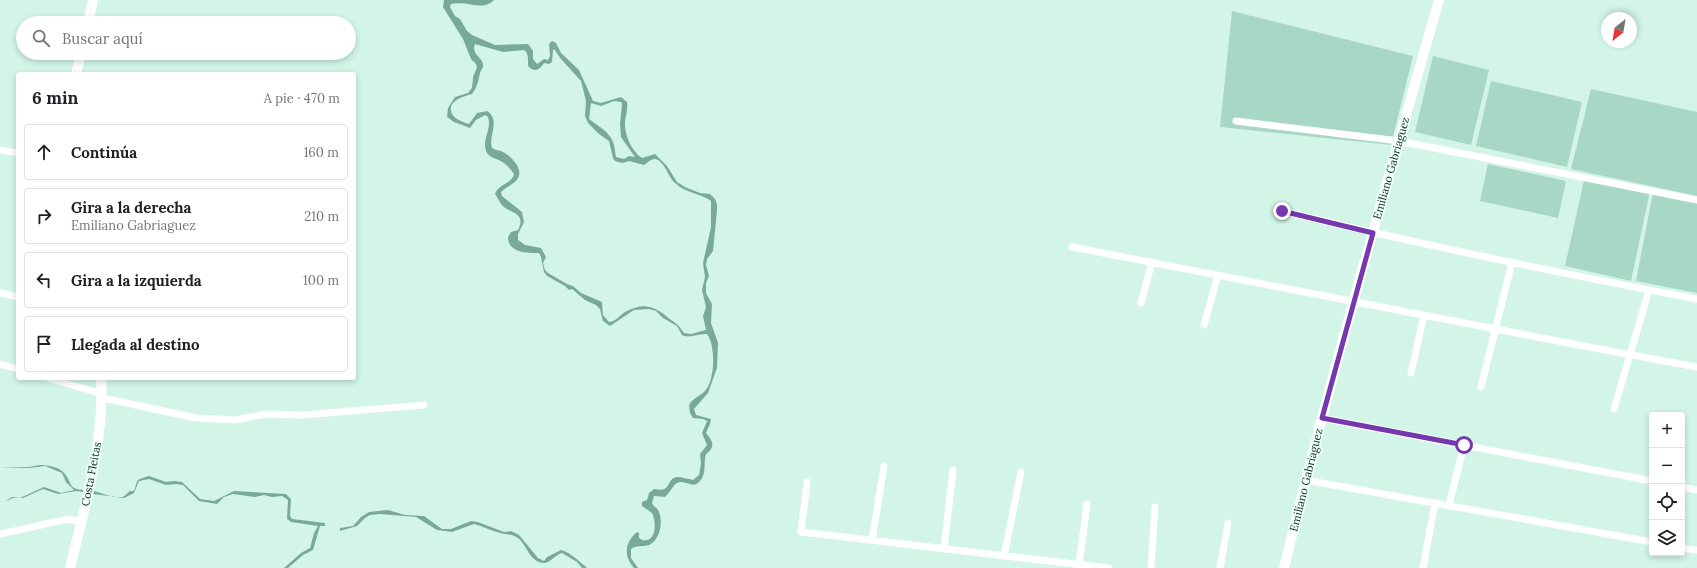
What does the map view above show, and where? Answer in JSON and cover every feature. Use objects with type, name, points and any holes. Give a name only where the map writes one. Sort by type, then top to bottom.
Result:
[{"type":"main road","points":[[90,16],[93,0]]},
{"type":"main road","name":"Emiliano Gabriaguez","points":[[1284,568],[1305,480],[1439,0]]},
{"type":"main road","points":[[76,72],[79,60]]},
{"type":"main road","name":"Costa Fleitas","points":[[70,568],[94,466],[103,396],[102,380]]},
{"type":"street","points":[[1236,121],[1399,141],[1697,200]]},
{"type":"street","points":[[0,150],[16,153]]},
{"type":"street","points":[[1282,211],[1373,233],[1697,299]]},
{"type":"street","points":[[1072,247],[1697,367]]},
{"type":"street","points":[[1141,303],[1152,262]]},
{"type":"street","points":[[1481,387],[1512,262]]},
{"type":"street","points":[[1204,325],[1218,275]]},
{"type":"street","points":[[1614,410],[1648,290]]},
{"type":"street","points":[[0,293],[16,297]]},
{"type":"street","points":[[1411,373],[1424,315]]},
{"type":"street","points":[[0,364],[16,368]]},
{"type":"street","points":[[54,380],[103,396],[196,418],[235,420],[265,414],[303,414],[424,405]]},
{"type":"street","points":[[1322,418],[1649,480]]},
{"type":"street","points":[[1449,505],[1464,445]]},
{"type":"street","points":[[872,540],[884,466]]},
{"type":"street","points":[[944,549],[953,470]]},
{"type":"street","points":[[1004,556],[1021,472]]},
{"type":"street","points":[[1305,480],[1649,541]]},
{"type":"street","points":[[807,482],[801,532],[1109,568]]},
{"type":"street","points":[[1685,488],[1697,490]]},
{"type":"street","points":[[1424,568],[1435,503]]},
{"type":"street","points":[[1080,564],[1087,504]]},
{"type":"street","points":[[1150,568],[1155,507]]},
{"type":"street","points":[[0,534],[68,519],[81,522]]},
{"type":"street","points":[[1220,568],[1228,523]]},
{"type":"street","points":[[1685,548],[1697,550]]},
{"type":"shaded area","points":[[444,0],[494,0],[485,5],[457,3],[451,4],[450,7],[455,16],[460,19],[467,31],[472,35],[495,45],[528,44],[533,51],[533,59],[537,64],[544,59],[548,60],[550,56],[549,44],[552,41],[556,43],[561,53],[579,70],[593,101],[601,103],[621,97],[627,102],[625,126],[627,137],[638,155],[642,158],[655,154],[667,166],[677,182],[700,193],[710,194],[715,199],[717,204],[713,251],[707,259],[706,265],[709,276],[706,283],[706,293],[712,304],[711,323],[718,343],[717,368],[708,393],[694,409],[696,415],[711,419],[706,433],[712,441],[712,446],[706,454],[704,472],[702,478],[697,484],[692,485],[680,482],[675,484],[665,497],[654,496],[652,503],[660,514],[660,530],[653,543],[631,549],[631,558],[638,568],[634,568],[628,559],[627,549],[630,540],[637,532],[639,533],[639,538],[642,540],[647,540],[653,535],[655,527],[652,513],[642,506],[642,502],[647,500],[649,493],[654,489],[664,489],[673,478],[679,477],[693,480],[699,475],[701,464],[700,454],[707,445],[702,433],[707,421],[693,418],[690,413],[689,405],[705,391],[711,379],[713,354],[710,339],[707,334],[688,336],[682,335],[677,326],[663,318],[656,311],[649,309],[634,310],[610,326],[603,321],[600,309],[596,305],[585,300],[572,289],[569,290],[565,286],[547,276],[544,272],[539,253],[519,251],[511,246],[508,237],[511,232],[518,230],[520,221],[517,215],[500,203],[495,194],[499,188],[511,180],[514,174],[502,161],[487,154],[485,142],[489,126],[488,117],[485,115],[476,120],[470,128],[454,122],[447,117],[448,108],[455,97],[468,93],[472,88],[473,77],[477,67],[471,59],[463,39],[443,7]],"holes":[[[475,44],[503,52],[524,50],[526,51],[528,66],[535,70],[539,69],[544,63],[549,64],[552,62],[554,49],[581,81],[586,101],[585,116],[588,123],[609,141],[615,161],[622,163],[629,161],[644,165],[651,160],[658,160],[679,186],[711,201],[711,227],[703,263],[705,277],[702,290],[706,307],[703,316],[706,330],[691,334],[684,333],[682,329],[657,309],[647,306],[632,308],[609,322],[603,315],[602,302],[581,293],[573,286],[548,273],[545,270],[543,263],[546,257],[541,248],[525,245],[518,240],[518,234],[524,222],[522,212],[502,196],[501,192],[517,180],[519,170],[515,162],[508,155],[492,148],[491,143],[494,123],[491,115],[487,111],[477,113],[469,124],[456,118],[451,111],[452,104],[462,97],[472,94],[478,84],[483,65],[474,50]],[[614,101],[621,102],[622,104],[620,124],[621,137],[635,157],[629,156],[624,159],[616,157],[614,145],[610,136],[589,119],[591,103],[601,106]]]},
{"type":"shaded area","points":[[1232,11],[1413,56],[1391,145],[1220,127]]},
{"type":"shaded area","points":[[1433,56],[1489,70],[1471,145],[1415,132]]},
{"type":"shaded area","points":[[1491,81],[1582,102],[1567,167],[1476,146]]},
{"type":"shaded area","points":[[1591,89],[1697,112],[1697,196],[1571,169]]},
{"type":"shaded area","points":[[1488,164],[1566,181],[1558,218],[1480,201]]},
{"type":"shaded area","points":[[1585,176],[1650,191],[1631,281],[1565,266]]},
{"type":"shaded area","points":[[1653,192],[1697,201],[1697,293],[1636,281]]},
{"type":"shaded area","points":[[46,465],[59,469],[67,477],[73,487],[84,490],[84,492],[76,491],[58,494],[43,489],[20,498],[44,487],[61,493],[74,490],[66,482],[62,473],[45,466],[29,468],[0,467],[29,467]]},
{"type":"shaded area","points":[[149,476],[166,482],[182,482],[200,499],[214,501],[234,491],[286,494],[291,499],[290,516],[292,519],[325,523],[325,526],[320,526],[313,550],[303,555],[288,568],[284,568],[301,553],[310,548],[314,533],[318,526],[291,522],[287,519],[288,500],[282,496],[272,497],[264,495],[255,497],[233,494],[224,497],[217,504],[199,501],[183,485],[166,485],[149,479],[139,481],[134,493],[124,498],[116,497],[123,497],[130,491],[134,491],[138,480]]},
{"type":"shaded area","points":[[94,491],[111,496],[93,494]]},
{"type":"shaded area","points":[[388,510],[405,515],[424,516],[442,529],[451,529],[471,521],[478,522],[504,532],[511,531],[519,535],[538,558],[544,561],[547,557],[561,550],[572,555],[587,568],[582,568],[577,562],[562,553],[546,563],[539,562],[532,557],[521,541],[515,536],[500,533],[474,524],[452,532],[437,530],[416,517],[380,514],[370,515],[357,526],[340,531],[340,528],[353,526],[361,517],[369,512]]},
{"type":"route","points":[[1282,211],[1373,233],[1322,418],[1464,445]]}]
